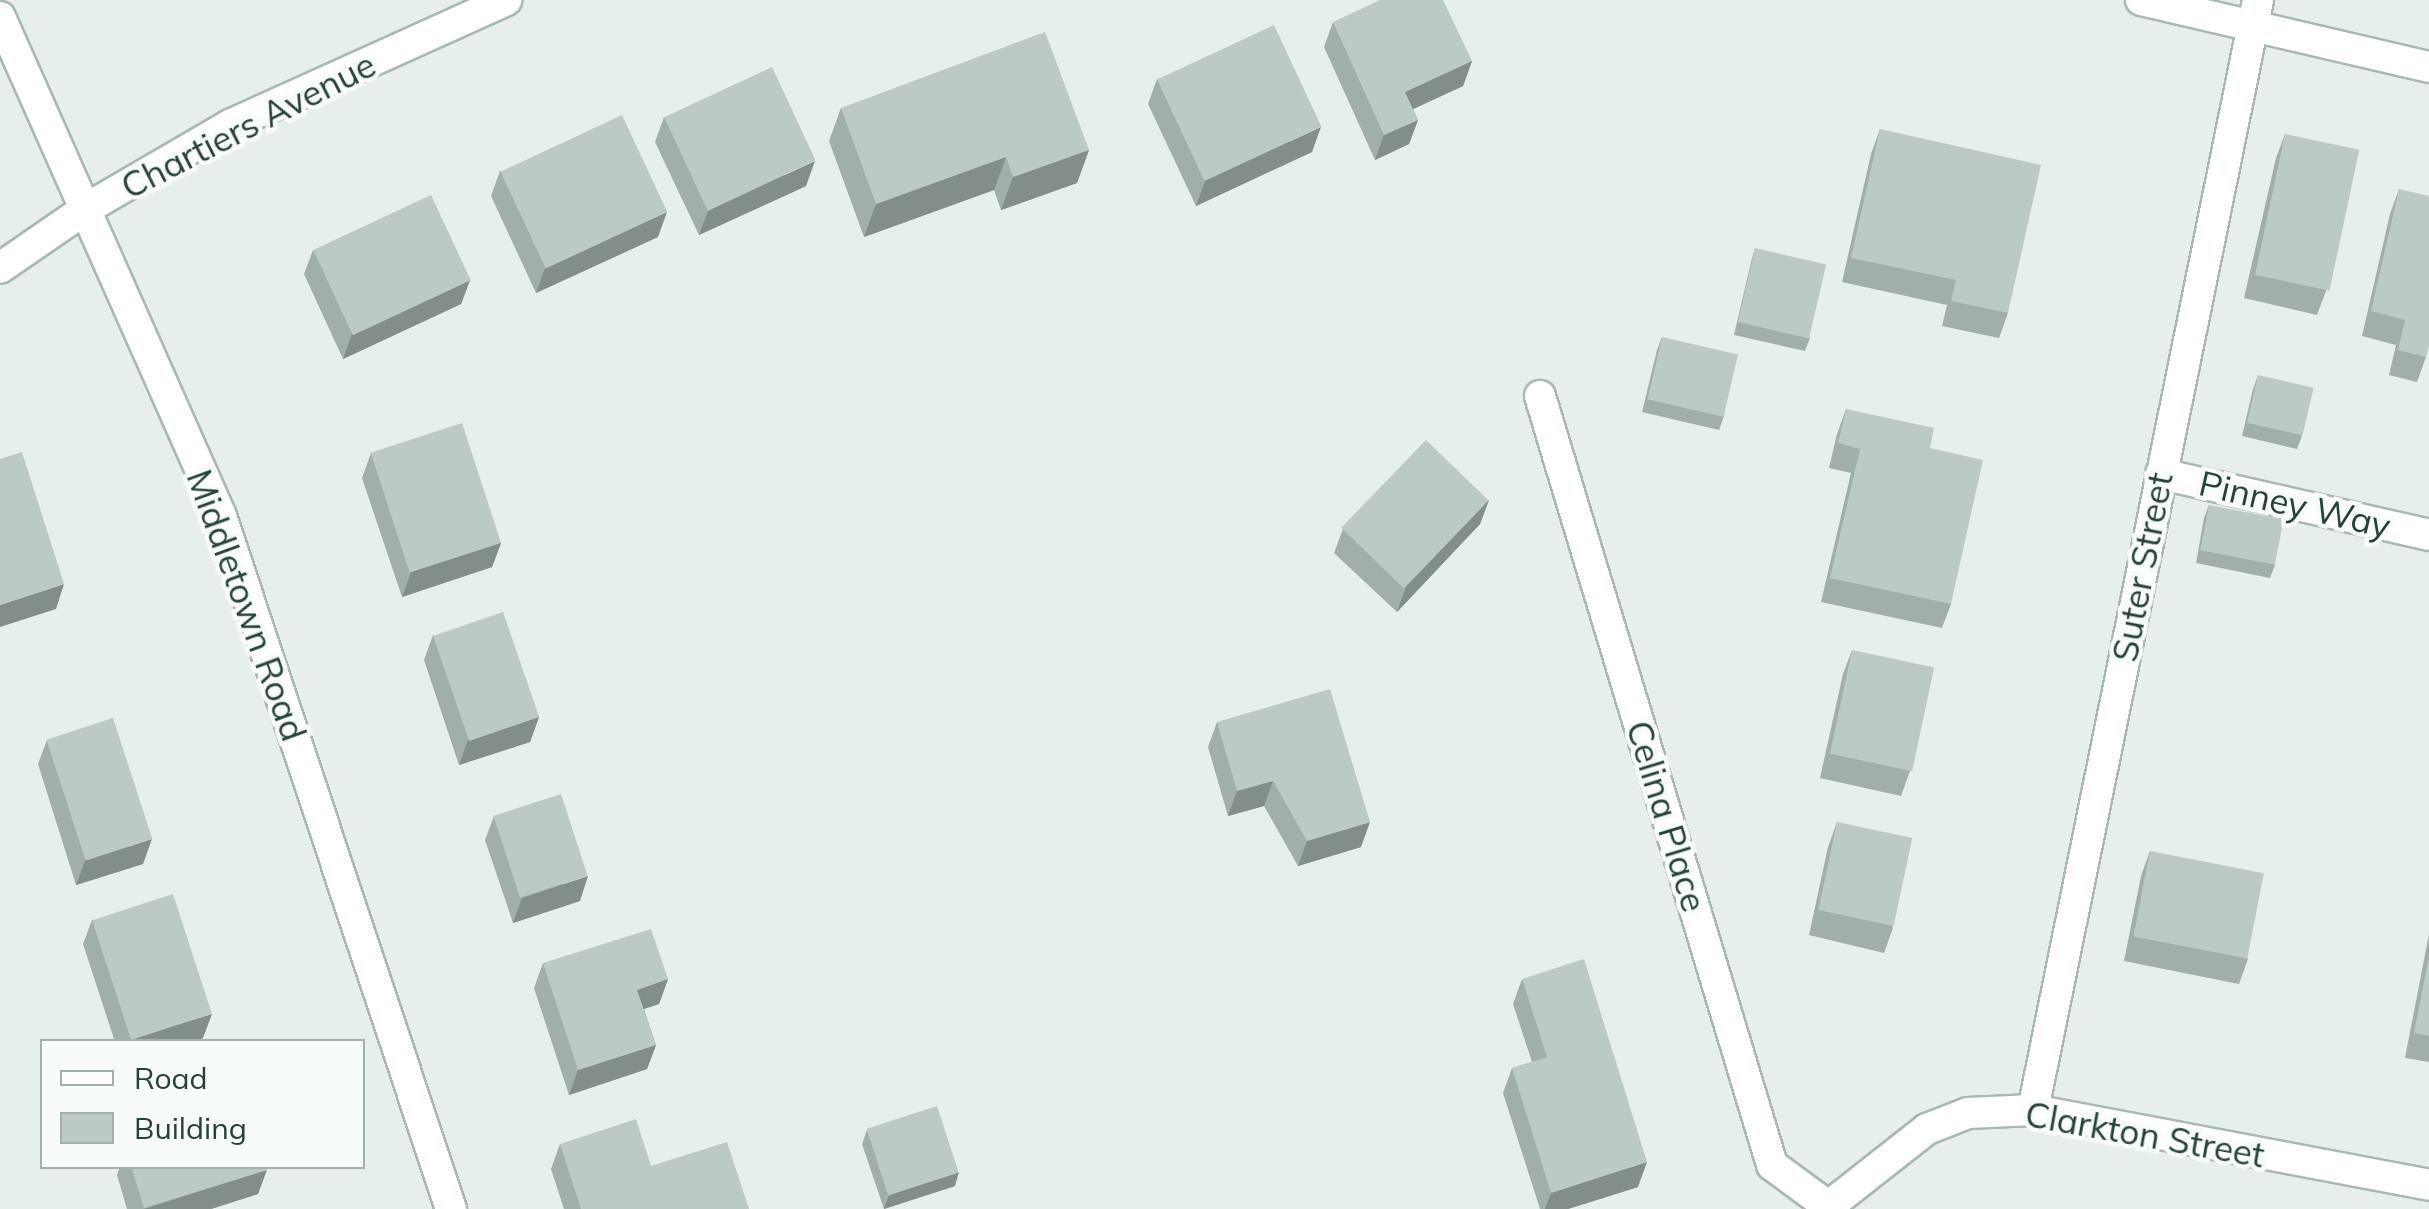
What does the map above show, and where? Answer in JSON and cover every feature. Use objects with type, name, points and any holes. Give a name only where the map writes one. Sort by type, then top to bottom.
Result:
[{"type":"street","name":"Chartiers Avenue","points":[[0,268],[84,210],[232,124],[506,0]]},
{"type":"street","points":[[2140,0],[2255,12],[2429,67]]},
{"type":"street","name":"Suter Street","points":[[2033,1110],[2255,12]]},
{"type":"street","name":"Middletown Road","points":[[0,16],[221,516],[450,1209]]},
{"type":"street","name":"Celina Place","points":[[1540,396],[1772,1165],[1831,1208]]},
{"type":"street","name":"Pinney Way","points":[[2161,474],[2429,535]]},
{"type":"street","name":"Clarkton Street","points":[[1831,1208],[1926,1130],[1968,1113],[2033,1110],[2429,1186]]},
{"type":"building","points":[[1380,0],[1443,0],[1472,61],[1405,92],[1418,120],[1384,135],[1333,22]]},
{"type":"building","points":[[1274,25],[1321,127],[1204,181],[1157,80]]},
{"type":"building","points":[[1045,32],[1089,150],[1013,177],[1006,157],[876,204],[841,108]]},
{"type":"building","points":[[772,67],[816,160],[708,211],[664,117]]},
{"type":"building","points":[[622,115],[667,212],[546,269],[501,172]]},
{"type":"building","points":[[1880,129],[2041,165],[2008,313],[1951,301],[1956,280],[1851,258]]},
{"type":"building","points":[[2285,134],[2359,150],[2329,291],[2255,275]]},
{"type":"building","points":[[2399,189],[2429,196],[2426,357],[2398,350],[2405,320],[2371,311]]},
{"type":"building","points":[[431,195],[471,280],[353,335],[313,250]]},
{"type":"building","points":[[1755,248],[1826,264],[1809,338],[1738,322]]},
{"type":"building","points":[[1662,337],[1738,355],[1724,417],[1648,399]]},
{"type":"building","points":[[2258,375],[2314,388],[2303,436],[2247,423]]},
{"type":"building","points":[[1846,409],[1934,428],[1930,448],[1983,460],[1951,604],[1830,578],[1860,449],[1838,443]]},
{"type":"building","points":[[462,423],[501,543],[410,572],[371,453]]},
{"type":"building","points":[[1426,440],[1489,500],[1404,588],[1341,528]]},
{"type":"building","points":[[22,452],[64,584],[0,605],[0,459]]},
{"type":"building","points":[[2209,505],[2284,520],[2275,565],[2200,550]]},
{"type":"building","points":[[503,612],[539,717],[469,741],[433,636]]},
{"type":"building","points":[[1852,650],[1934,667],[1912,771],[1830,754]]},
{"type":"building","points":[[1330,689],[1370,822],[1307,841],[1273,781],[1237,791],[1217,722]]},
{"type":"building","points":[[113,718],[152,839],[86,860],[46,740]]},
{"type":"building","points":[[561,794],[588,876],[520,898],[493,816]]},
{"type":"building","points":[[1837,822],[1912,838],[1894,926],[1818,910]]},
{"type":"building","points":[[2150,851],[2264,873],[2247,959],[2133,936]]},
{"type":"building","points":[[173,894],[212,1014],[131,1039],[92,920]]},
{"type":"building","points":[[651,929],[668,979],[637,990],[656,1045],[578,1070],[543,963]]},
{"type":"building","points":[[2429,956],[2429,1036],[2414,1033]]},
{"type":"building","points":[[1584,959],[1647,1162],[1551,1193],[1512,1068],[1547,1057],[1522,979]]},
{"type":"building","points":[[937,1106],[959,1173],[888,1195],[867,1129]]},
{"type":"building","points":[[636,1119],[651,1166],[727,1142],[749,1209],[581,1209],[560,1144]]},
{"type":"building","points":[[132,1169],[267,1169],[267,1170],[144,1208]]}]
